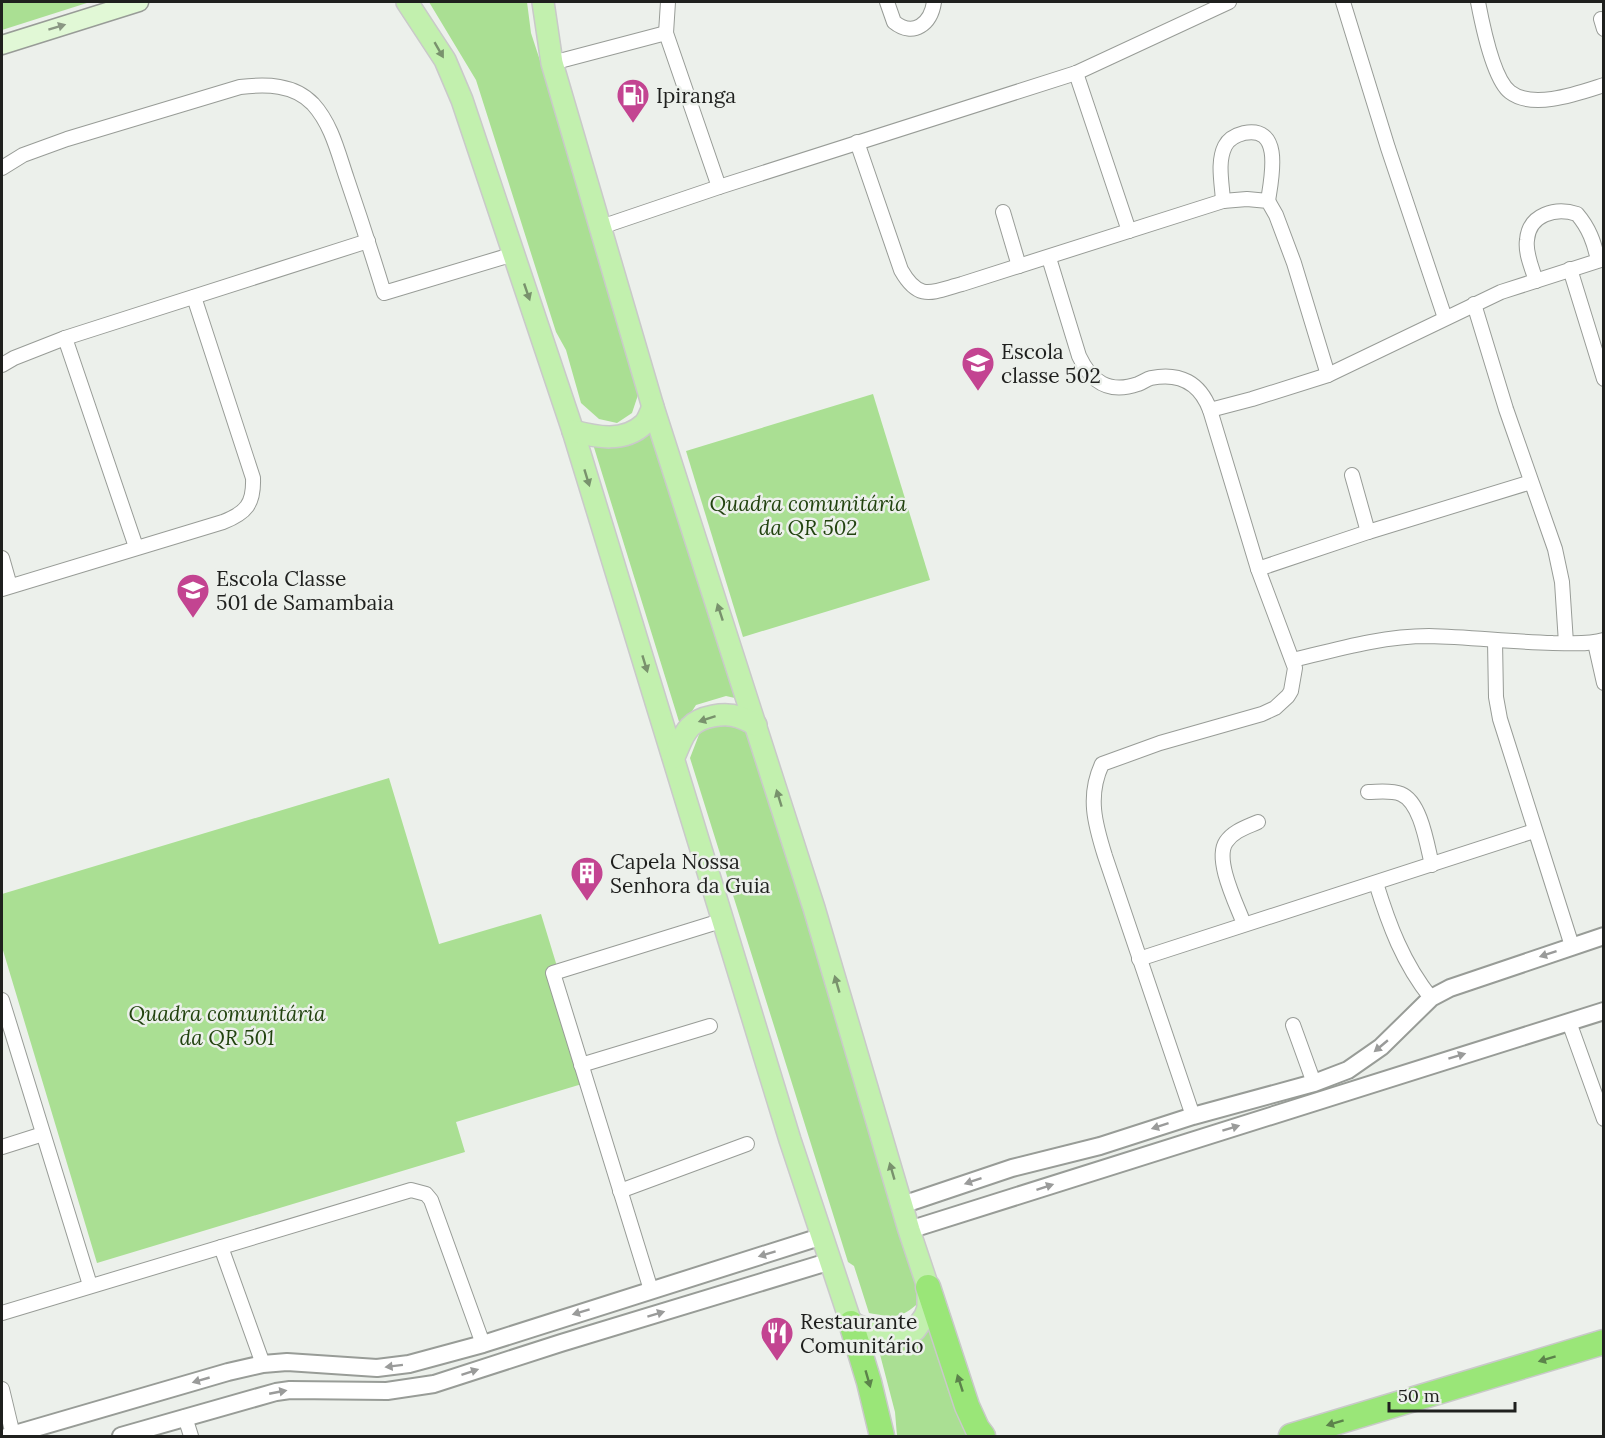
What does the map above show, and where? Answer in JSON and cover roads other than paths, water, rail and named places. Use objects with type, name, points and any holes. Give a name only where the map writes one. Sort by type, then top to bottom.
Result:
[{"type":"highway","points":[[928,1287],[968,1406],[983,1437]]},
{"type":"highway","points":[[851,1323],[869,1382],[882,1437]]},
{"type":"highway","points":[[1291,1437],[1604,1342]]},
{"type":"main road","points":[[2,45],[139,2]]},
{"type":"main road","points":[[407,2],[445,60],[462,100],[514,254],[573,431],[790,1140],[851,1323],[888,1337],[906,1335],[915,1330],[925,1316],[928,1308],[928,1287],[814,908],[653,407],[552,63],[543,2]]},
{"type":"main road","points":[[573,431],[603,438],[619,436],[644,424],[653,407]]},
{"type":"main road","points":[[674,757],[691,725],[706,718],[726,714],[739,716],[756,725]]},
{"type":"street","points":[[668,2],[666,33],[718,187]]},
{"type":"street","points":[[887,2],[894,22],[912,29],[923,26],[929,19],[934,2]]},
{"type":"street","points":[[601,227],[718,187],[1076,73],[1229,2]]},
{"type":"street","points":[[1343,2],[1388,148],[1445,318]]},
{"type":"street","points":[[1478,2],[1494,63],[1505,88],[1512,94],[1543,99],[1569,96],[1604,85]]},
{"type":"street","points":[[552,63],[666,33]]},
{"type":"street","points":[[1076,73],[1130,231]]},
{"type":"street","points":[[2,168],[23,155],[95,130],[240,87],[264,84],[293,90],[312,103],[328,124],[384,293],[514,254]]},
{"type":"street","points":[[1223,201],[1221,160],[1225,147],[1234,136],[1253,132],[1270,145],[1273,172],[1268,201],[1276,214],[1294,263],[1328,375]]},
{"type":"street","points":[[858,142],[901,270],[914,288],[923,293],[1049,258],[1223,201],[1247,199],[1268,201]]},
{"type":"street","points":[[1210,410],[1328,375],[1501,291],[1536,281],[1600,259],[1592,236],[1577,214],[1559,210],[1547,213],[1536,220],[1527,239],[1527,249],[1536,281]]},
{"type":"street","points":[[1004,212],[1019,266]]},
{"type":"street","points":[[2,365],[65,338],[368,241]]},
{"type":"street","points":[[1049,258],[1078,356],[1086,371],[1095,380],[1104,385],[1118,387],[1139,384],[1149,379],[1175,377],[1194,385],[1200,391],[1210,410],[1258,569],[1295,668],[1291,691],[1275,708],[1262,714],[1160,743],[1102,764],[1095,778],[1092,799],[1095,823],[1192,1116]]},
{"type":"street","points":[[1570,269],[1604,379]]},
{"type":"street","points":[[2,558],[6,587],[223,522],[238,516],[246,508],[252,498],[253,478],[194,297]]},
{"type":"street","points":[[1474,304],[1506,409],[1555,549],[1562,582],[1566,643]]},
{"type":"street","points":[[65,338],[136,547]]},
{"type":"street","points":[[1352,475],[1368,532]]},
{"type":"street","points":[[1258,569],[1368,532],[1531,482]]},
{"type":"street","points":[[1293,660],[1365,642],[1427,636],[1495,641],[1599,642],[1604,683]]},
{"type":"street","points":[[1495,641],[1496,697],[1500,719],[1572,946]]},
{"type":"street","points":[[1368,792],[1394,792],[1411,801],[1419,818],[1432,865]]},
{"type":"street","points":[[1244,924],[1224,870],[1222,853],[1225,843],[1233,835],[1258,822]]},
{"type":"street","points":[[1139,959],[1534,831]]},
{"type":"street","points":[[1376,883],[1396,942],[1431,998]]},
{"type":"street","points":[[651,1290],[553,973],[724,920]]},
{"type":"street","points":[[902,1205],[1012,1168],[1100,1146],[1192,1116],[1314,1083],[1348,1070],[1381,1047],[1431,998],[1475,978],[1604,936]]},
{"type":"street","points":[[2,999],[90,1286]]},
{"type":"street","points":[[909,1230],[1604,1011]]},
{"type":"street","points":[[1569,1022],[1604,1119]]},
{"type":"street","points":[[1293,1025],[1314,1083]]},
{"type":"street","points":[[581,1065],[710,1026]]},
{"type":"street","points":[[2,1147],[43,1134]]},
{"type":"street","points":[[620,1191],[747,1143]]},
{"type":"street","points":[[2,1313],[411,1190],[420,1191],[431,1200],[483,1344]]},
{"type":"street","points":[[2,1389],[10,1436],[228,1372],[263,1364],[287,1362],[377,1368],[409,1364],[483,1344],[823,1236]]},
{"type":"street","points":[[221,1246],[263,1364]]},
{"type":"street","points":[[121,1437],[276,1392],[290,1390],[387,1391],[434,1384],[561,1342],[831,1260]]},
{"type":"street","points":[[553,1320],[561,1342]]},
{"type":"street","points":[[185,1417],[191,1437]]},
{"type":"place","name":"Ipiranga","points":[[633,124]]},
{"type":"place","name":"Escola classe 502","points":[[978,392]]},
{"type":"place","name":"Escola Classe 501 de Samambaia","points":[[193,619]]},
{"type":"place","name":"Capela Nossa Senhora da Guia","points":[[587,902]]},
{"type":"place","name":"Restaurante Comunitário","points":[[777,1362]]},
{"type":"park label","name":"Quadra comunitária da QR 502","points":[[808,515]]},
{"type":"park label","name":"Quadra comunitária da QR 501","points":[[227,1025]]}]
